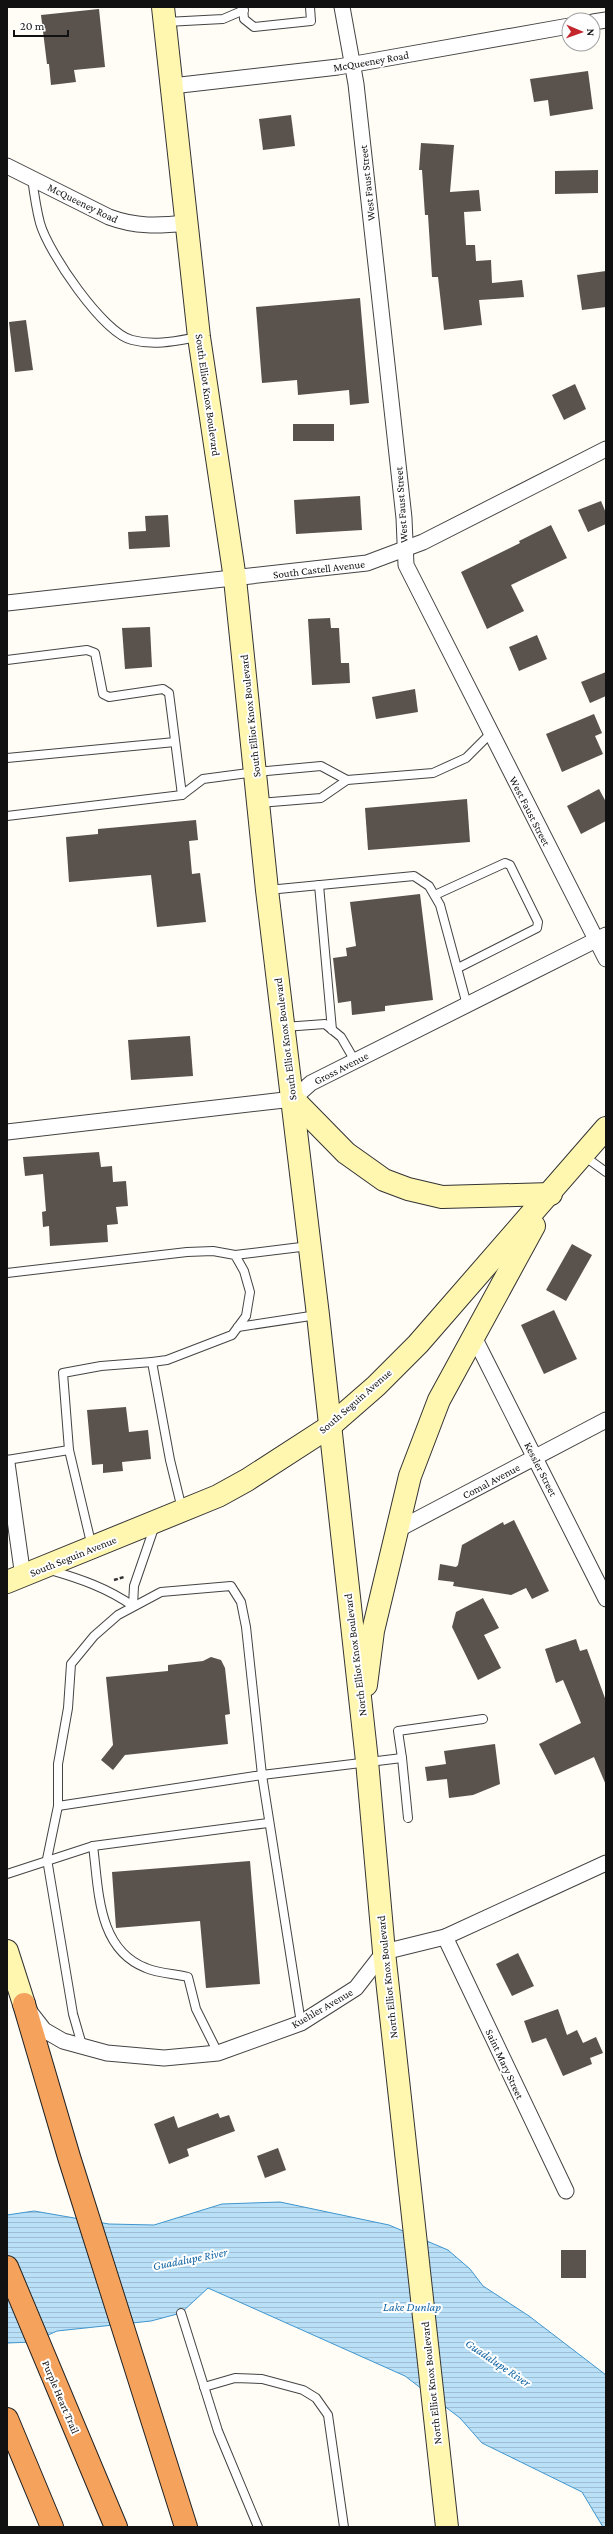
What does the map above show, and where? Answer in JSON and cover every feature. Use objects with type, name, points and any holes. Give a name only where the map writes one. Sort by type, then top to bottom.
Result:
[{"type":"highway","points":[[24,2004],[69,2157],[186,2527]]},
{"type":"highway","name":"Purple Heart Trail","points":[[7,2267],[116,2527]]},
{"type":"highway","points":[[7,2419],[52,2527]]},
{"type":"main road","name":"South Elliot Knox Boulevard","points":[[163,14],[199,336],[235,579],[267,890],[318,1315],[329,1427]]},
{"type":"main road","points":[[292,1099],[346,1154],[384,1180],[408,1189],[442,1198],[551,1194],[475,1339],[440,1400],[410,1476],[373,1631],[362,1720]]},
{"type":"main road","name":"South Seguin Avenue","points":[[15,1579],[183,1512],[247,1480],[329,1427],[376,1386],[418,1344],[551,1194],[606,1128]]},
{"type":"main road","name":"North Elliot Knox Boulevard","points":[[329,1427],[367,1761],[384,1952],[447,2527]]},
{"type":"main road","points":[[7,1951],[24,2004]]},
{"type":"street","name":"West Faust Street","points":[[342,7],[352,65],[404,518],[404,550],[410,574],[491,733],[601,938],[606,959]]},
{"type":"street","name":"McQueeney Road","points":[[172,86],[352,65],[561,27]]},
{"type":"street","name":"McQueeney Road","points":[[7,166],[124,223],[155,227],[187,223]]},
{"type":"street","name":"South Castell Avenue","points":[[7,603],[235,579],[366,563],[404,550],[606,449]]},
{"type":"street","name":"Gross Avenue","points":[[292,1099],[311,1083],[601,938]]},
{"type":"street","points":[[7,1132],[292,1099]]},
{"type":"street","name":"Kessler Street","points":[[475,1339],[536,1457],[606,1599]]},
{"type":"street","name":"Comal Avenue","points":[[397,1530],[606,1420]]},
{"type":"street","points":[[7,1463],[15,1579]]},
{"type":"street","points":[[384,1952],[445,1937],[606,1862]]},
{"type":"street","name":"Saint Mary Street","points":[[445,1937],[566,2191]]},
{"type":"street","name":"Kuehler Avenue","points":[[24,2004],[44,2030],[63,2041],[107,2053],[164,2058],[218,2053],[301,2023],[356,1988],[384,1952]]},
{"type":"lane","points":[[163,14],[223,19],[244,9],[244,19],[254,27],[311,21],[310,7]]},
{"type":"lane","points":[[32,178],[40,224],[64,272],[98,315],[131,340],[159,344],[199,336]]},
{"type":"lane","points":[[7,660],[87,650],[95,653],[103,694],[109,696],[163,689],[169,693],[182,795]]},
{"type":"lane","points":[[259,803],[321,798],[347,780],[433,773],[466,758],[491,733]]},
{"type":"lane","points":[[7,758],[176,742]]},
{"type":"lane","points":[[7,816],[182,795],[203,778],[256,772],[321,766],[347,780]]},
{"type":"lane","points":[[435,895],[505,863],[510,865],[538,922],[537,928],[458,968]]},
{"type":"lane","points":[[267,890],[414,876],[429,886],[440,905],[467,1005]]},
{"type":"lane","points":[[319,885],[332,1030]]},
{"type":"lane","points":[[284,1027],[325,1024],[341,1037],[355,1061]]},
{"type":"lane","points":[[583,1155],[606,1172]]},
{"type":"lane","points":[[7,1274],[187,1252],[213,1251],[235,1255],[309,1246]]},
{"type":"lane","points":[[92,1549],[69,1450],[63,1373],[100,1366],[166,1360],[232,1335],[246,1316],[250,1292],[244,1271],[235,1255]]},
{"type":"lane","points":[[238,1326],[318,1315]]},
{"type":"lane","points":[[152,1362],[170,1460],[183,1512]]},
{"type":"lane","points":[[7,1460],[69,1450]]},
{"type":"lane","points":[[133,1606],[134,1586],[156,1522]]},
{"type":"lane","points":[[45,1568],[89,1581],[107,1589],[133,1606]]},
{"type":"lane","points":[[82,2045],[73,2014],[47,1859],[58,1806],[58,1764],[68,1708],[71,1664],[94,1636],[118,1615],[161,1592],[231,1586],[241,1602],[246,1627],[268,1823],[301,2023]]},
{"type":"lane","points":[[408,1818],[398,1731],[483,1719]]},
{"type":"lane","points":[[58,1806],[262,1775],[367,1761],[402,1758]]},
{"type":"lane","points":[[7,1874],[47,1859],[93,1846],[268,1823]]},
{"type":"lane","points":[[93,1846],[103,1920],[115,1946],[130,1960],[147,1969],[188,1977],[196,2009],[218,2053]]},
{"type":"lane","points":[[181,2313],[218,2431],[258,2527]]},
{"type":"lane","points":[[204,2387],[235,2378],[262,2379],[303,2390],[316,2398],[328,2415],[344,2527]]},
{"type":"path","points":[[112,1582],[121,1576],[128,1578]]},
{"type":"water","name":"Lake Dunlap","points":[[280,2202],[389,2225],[448,2250],[470,2269],[483,2286],[529,2316],[606,2375],[606,2527],[603,2527],[582,2492],[482,2443],[460,2418],[405,2376],[208,2288],[181,2313],[151,2321],[57,2331],[33,2342],[7,2343],[7,2215],[34,2211],[109,2224],[154,2225],[222,2204]]},
{"type":"building","points":[[99,9],[105,67],[74,70],[76,82],[51,85],[41,15]]},
{"type":"building","points":[[588,71],[593,109],[550,116],[548,100],[534,102],[530,79]]},
{"type":"building","points":[[291,115],[295,146],[263,150],[259,119]]},
{"type":"building","points":[[421,143],[454,145],[450,192],[479,190],[481,211],[464,212],[466,245],[475,245],[476,261],[491,260],[492,283],[522,280],[524,297],[479,300],[482,325],[444,330],[438,277],[432,277],[428,215],[425,215],[422,170],[419,170]]},
{"type":"building","points":[[598,170],[598,193],[555,194],[555,171]]},
{"type":"building","points":[[606,271],[606,307],[582,310],[577,275]]},
{"type":"building","points":[[360,298],[369,403],[350,405],[349,390],[298,395],[297,380],[262,383],[256,307]]},
{"type":"building","points":[[26,320],[33,370],[15,372],[9,322]]},
{"type":"building","points":[[575,384],[586,409],[564,420],[552,395]]},
{"type":"building","points":[[293,424],[334,424],[334,441],[293,441]]},
{"type":"building","points":[[360,496],[362,530],[296,534],[294,500]]},
{"type":"building","points":[[601,501],[606,513],[606,524],[588,532],[578,510]]},
{"type":"building","points":[[168,515],[170,547],[129,549],[128,532],[146,531],[145,516]]},
{"type":"building","points":[[551,525],[567,558],[511,585],[524,611],[487,629],[461,572],[520,543],[519,541]]},
{"type":"building","points":[[330,618],[331,628],[339,628],[341,663],[349,663],[350,683],[312,685],[308,619]]},
{"type":"building","points":[[150,627],[152,667],[125,669],[122,628]]},
{"type":"building","points":[[537,635],[547,659],[519,671],[509,647]]},
{"type":"building","points":[[606,672],[606,696],[590,703],[581,682]]},
{"type":"building","points":[[415,689],[418,712],[376,719],[372,697]]},
{"type":"building","points":[[594,714],[602,733],[595,736],[603,754],[562,772],[546,734]]},
{"type":"building","points":[[599,789],[606,802],[606,821],[581,834],[567,806]]},
{"type":"building","points":[[467,799],[470,842],[368,850],[365,808]]},
{"type":"building","points":[[196,820],[198,840],[189,841],[192,874],[200,873],[206,922],[157,927],[151,875],[69,882],[66,837],[98,834],[98,829]]},
{"type":"building","points":[[420,894],[433,1000],[385,1006],[385,1011],[352,1015],[351,1001],[338,1003],[333,958],[347,956],[346,948],[356,946],[350,902]]},
{"type":"building","points":[[190,1036],[193,1076],[131,1080],[128,1040]]},
{"type":"building","points":[[99,1152],[101,1167],[112,1166],[113,1182],[126,1181],[128,1206],[116,1207],[118,1224],[107,1225],[108,1242],[50,1246],[49,1226],[43,1227],[42,1212],[46,1211],[43,1174],[25,1176],[23,1157]]},
{"type":"building","points":[[572,1244],[592,1255],[566,1301],[546,1290]]},
{"type":"building","points":[[554,1310],[577,1359],[544,1374],[521,1325]]},
{"type":"building","points":[[126,1407],[129,1432],[148,1430],[151,1459],[122,1462],[123,1471],[103,1473],[103,1464],[92,1465],[87,1410]]},
{"type":"building","points":[[514,1520],[549,1591],[532,1599],[526,1588],[511,1595],[453,1586],[454,1582],[438,1580],[440,1564],[456,1567],[458,1565],[462,1545],[503,1522],[504,1525]]},
{"type":"building","points":[[483,1598],[499,1628],[484,1635],[501,1668],[478,1680],[452,1627],[456,1612]]},
{"type":"building","points":[[576,1639],[580,1651],[587,1649],[606,1701],[606,1785],[594,1757],[555,1775],[539,1744],[581,1723],[563,1680],[556,1683],[545,1649]]},
{"type":"building","points":[[211,1657],[221,1660],[225,1668],[230,1714],[225,1715],[228,1744],[125,1755],[113,1770],[101,1760],[113,1745],[106,1677],[168,1671],[168,1665],[203,1661]]},
{"type":"building","points":[[495,1744],[500,1784],[473,1795],[449,1798],[447,1779],[427,1781],[425,1767],[446,1764],[444,1751]]},
{"type":"building","points":[[250,1861],[260,1984],[206,1988],[200,1921],[116,1928],[112,1872]]},
{"type":"building","points":[[518,1953],[534,1986],[512,1996],[496,1964]]},
{"type":"building","points":[[558,2009],[567,2035],[577,2030],[583,2043],[596,2037],[603,2053],[590,2058],[592,2064],[563,2076],[546,2038],[532,2043],[524,2021]]},
{"type":"building","points":[[218,2113],[220,2118],[229,2115],[235,2131],[187,2149],[189,2156],[169,2164],[154,2124],[174,2116],[178,2128]]},
{"type":"building","points":[[278,2148],[286,2170],[265,2178],[257,2156]]},
{"type":"building","points":[[561,2250],[586,2250],[586,2278],[561,2278]]},
{"type":"water label","name":"Guadalupe River","points":[[190,2259]]},
{"type":"water label","name":"Guadalupe River","points":[[498,2363]]}]
